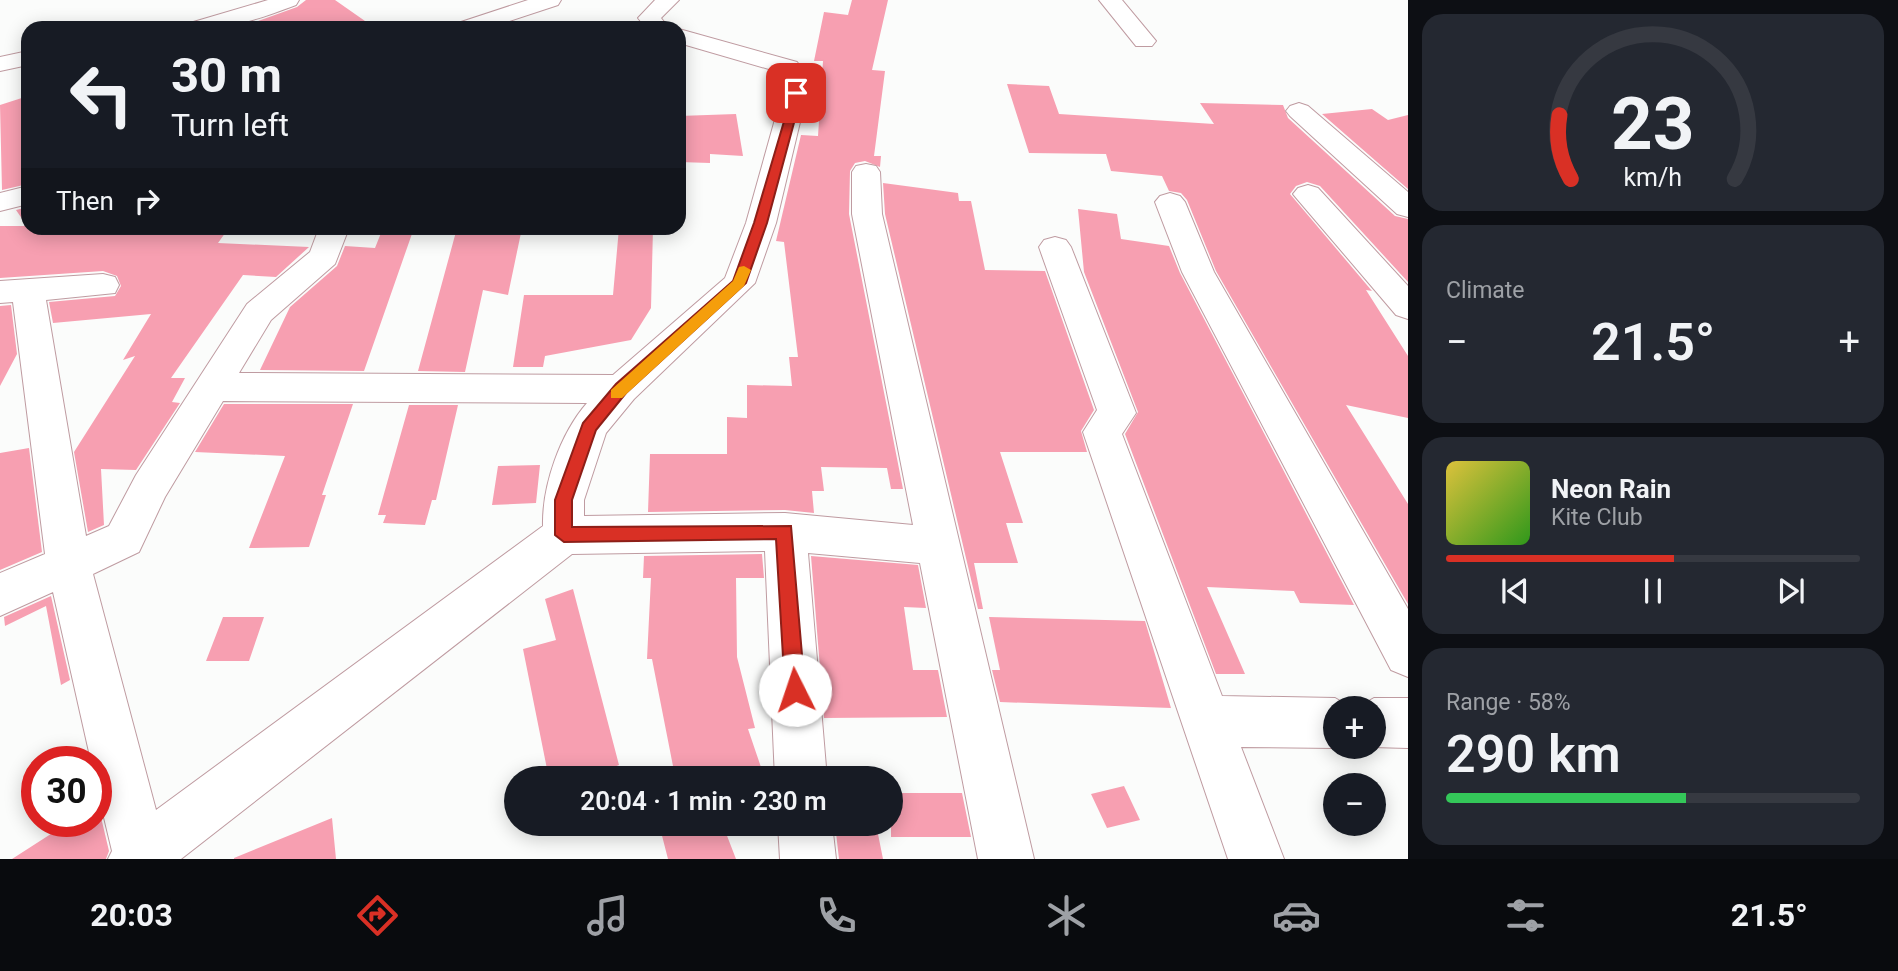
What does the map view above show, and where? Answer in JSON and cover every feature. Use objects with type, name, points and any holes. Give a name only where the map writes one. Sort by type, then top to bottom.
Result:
[{"type":"street","points":[[227,21],[288,0]]},
{"type":"street","points":[[487,21],[550,0]]},
{"type":"street","points":[[652,21],[649,18],[668,0]]},
{"type":"street","points":[[1110,0],[1144,41]]},
{"type":"street","points":[[564,535],[563,500],[589,427],[621,388],[739,283],[761,223],[796,93],[798,80],[788,67],[686,38]]},
{"type":"street","points":[[0,64],[21,60]]},
{"type":"street","points":[[1299,111],[1408,208]]},
{"type":"street","points":[[866,172],[867,214],[1006,859]]},
{"type":"street","points":[[1308,194],[1408,307]]},
{"type":"street","points":[[0,202],[21,197]]},
{"type":"street","points":[[1170,202],[1198,272],[1408,654]]},
{"type":"street","points":[[0,595],[124,539],[150,487],[215,387],[259,312],[324,257],[332,235]]},
{"type":"street","points":[[1055,247],[1117,413],[1102,432],[1256,859]]},
{"type":"street","points":[[103,285],[14,291],[68,562],[139,858],[564,535],[785,532],[937,546]]},
{"type":"street","points":[[215,387],[621,388]]},
{"type":"street","points":[[785,532],[801,766]]},
{"type":"street","points":[[1208,721],[1323,723]]},
{"type":"street","points":[[1386,723],[1408,723]]},
{"type":"street","points":[[806,836],[808,859]]},
{"type":"building","points":[[306,0],[335,0],[365,21],[258,21],[297,7]]},
{"type":"building","points":[[852,0],[888,0],[872,70],[885,71],[874,156],[881,156],[880,167],[865,161],[855,163],[850,171],[849,214],[903,489],[891,489],[887,468],[821,467],[824,491],[812,491],[814,513],[785,510],[648,512],[650,454],[727,454],[727,417],[747,418],[747,385],[792,386],[789,357],[798,357],[784,242],[776,241],[801,135],[818,136],[823,61],[814,61],[824,12],[848,15]]},
{"type":"building","points":[[1007,84],[1049,86],[1059,114],[1214,124],[1200,103],[1283,105],[1288,118],[1395,216],[1408,219],[1408,282],[1320,186],[1307,182],[1296,186],[1290,194],[1372,291],[1366,290],[1408,356],[1408,418],[1346,405],[1408,504],[1408,604],[1216,271],[1187,200],[1181,193],[1169,191],[1162,176],[1111,171],[1106,154],[1029,153]]},
{"type":"building","points":[[21,98],[21,186],[2,190],[0,105]]},
{"type":"building","points":[[1372,109],[1388,120],[1408,115],[1408,189],[1322,114]]},
{"type":"building","points":[[736,114],[743,156],[710,154],[710,163],[686,162],[686,116]]},
{"type":"building","points":[[883,183],[958,193],[959,201],[971,201],[985,270],[1045,271],[1094,410],[1081,431],[1087,452],[1000,452],[1023,523],[1006,523],[1018,563],[974,563],[983,609],[978,609],[885,214]]},
{"type":"building","points":[[1078,209],[1117,214],[1121,239],[1169,246],[1180,273],[1354,605],[1300,603],[1294,591],[1207,587],[1245,674],[1216,674],[1125,434],[1138,412],[1084,272]]},
{"type":"building","points":[[0,226],[21,226],[21,235],[224,235],[218,243],[309,247],[276,277],[243,275],[171,378],[185,378],[172,402],[180,403],[136,470],[101,469],[104,525],[88,532],[74,452],[135,356],[123,360],[151,314],[53,323],[49,302],[115,296],[121,286],[117,276],[103,271],[0,278]]},
{"type":"building","points":[[380,235],[412,235],[364,371],[260,370],[290,307],[337,266],[345,246],[375,248]]},
{"type":"building","points":[[455,235],[521,235],[508,295],[483,290],[465,372],[418,371]]},
{"type":"building","points":[[618,235],[653,235],[651,308],[631,340],[545,356],[543,367],[513,367],[524,295],[613,295]]},
{"type":"building","points":[[11,305],[17,354],[0,386],[0,306]]},
{"type":"building","points":[[224,404],[353,404],[322,495],[326,495],[309,547],[249,548],[285,456],[195,452]]},
{"type":"building","points":[[409,405],[458,405],[436,500],[432,500],[425,525],[383,523],[386,515],[378,515]]},
{"type":"building","points":[[29,448],[42,552],[0,570],[0,453]]},
{"type":"building","points":[[540,465],[536,503],[492,505],[498,466]]},
{"type":"building","points":[[762,554],[764,578],[736,578],[737,657],[755,728],[748,729],[761,766],[673,766],[652,659],[647,659],[651,578],[643,578],[644,556]]},
{"type":"building","points":[[811,556],[918,565],[926,608],[904,607],[913,670],[938,670],[947,717],[824,718]]},
{"type":"building","points":[[573,589],[619,765],[546,766],[523,649],[556,640],[545,599]]},
{"type":"building","points":[[51,596],[70,680],[61,685],[46,606],[5,626],[4,617]]},
{"type":"building","points":[[223,617],[264,617],[249,661],[206,661]]},
{"type":"building","points":[[989,617],[1145,621],[1171,708],[1000,702],[992,670],[1000,670]]},
{"type":"building","points":[[1124,786],[1140,820],[1107,828],[1091,794]]},
{"type":"building","points":[[903,793],[962,793],[971,837],[891,837],[903,836]]},
{"type":"building","points":[[332,818],[336,859],[234,859],[234,858]]},
{"type":"building","points":[[662,836],[727,836],[736,859],[668,859]]},
{"type":"building","points":[[836,836],[878,836],[883,859],[839,859]]},
{"type":"building","points":[[46,837],[106,837],[109,851],[106,859],[12,859]]},
{"type":"slow traffic","points":[[616,394],[739,283],[744,270]]},
{"type":"route","points":[[795,690],[785,532],[564,535],[563,500],[589,427],[621,388],[739,283],[761,223],[796,93]]}]
